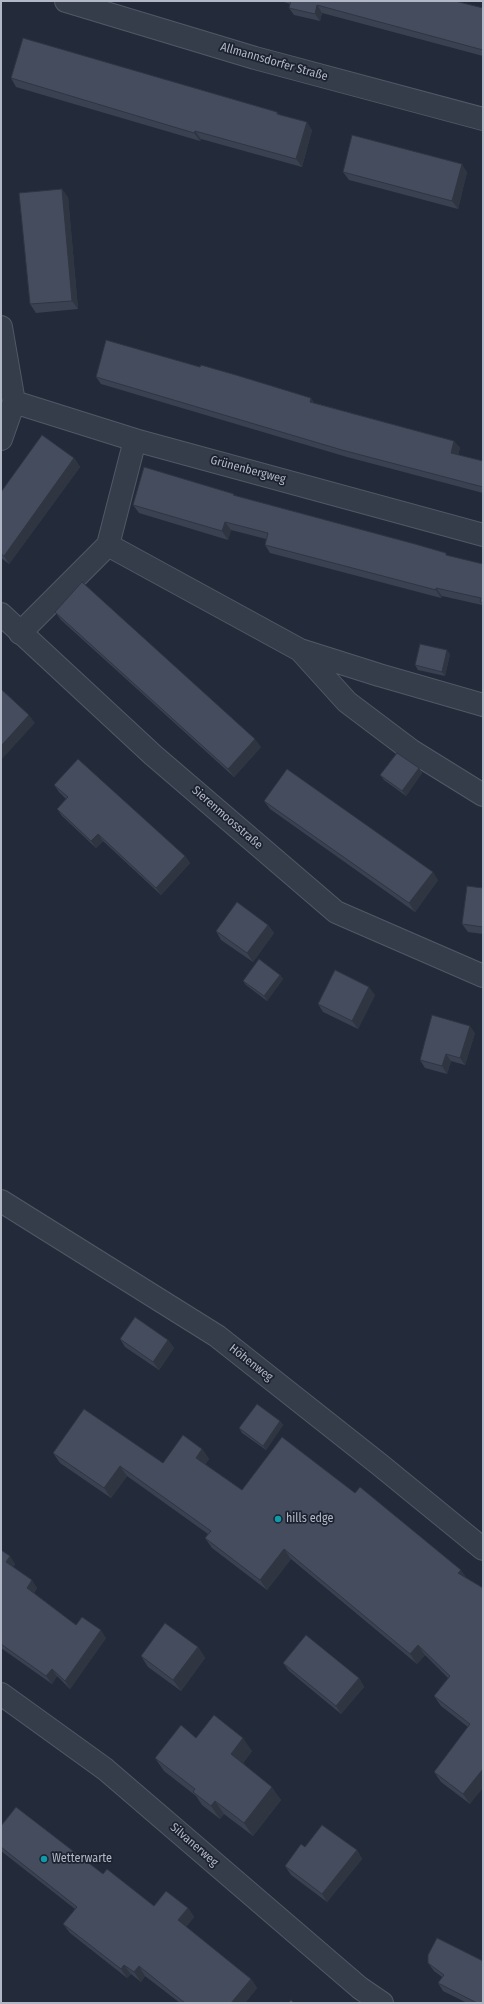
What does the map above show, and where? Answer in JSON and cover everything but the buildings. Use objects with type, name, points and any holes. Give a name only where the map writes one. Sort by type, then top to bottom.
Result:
[{"type":"street","name":"Allmannsdorfer Straße","points":[[66,1],[255,58],[483,119]]},
{"type":"street","points":[[1,327],[14,402],[1,439]]},
{"type":"street","name":"Grünenbergweg","points":[[14,402],[135,440],[483,535]]},
{"type":"street","points":[[20,633],[108,545],[135,440]]},
{"type":"street","points":[[108,545],[300,650],[379,675],[483,705]]},
{"type":"street","name":"Sierenmoosstraße","points":[[1,614],[153,755],[336,912],[483,976]]},
{"type":"street","points":[[300,650],[346,702],[412,751],[483,795]]},
{"type":"street","name":"Höhenweg","points":[[1,1201],[216,1336],[379,1464],[483,1549]]},
{"type":"street","name":"Silvanerweg","points":[[1,1694],[105,1769],[360,1988],[382,2003]]},
{"type":"place","name":"hills edge","points":[[278,1519]]},
{"type":"place","name":"Wetterwarte","points":[[44,1859]]}]
